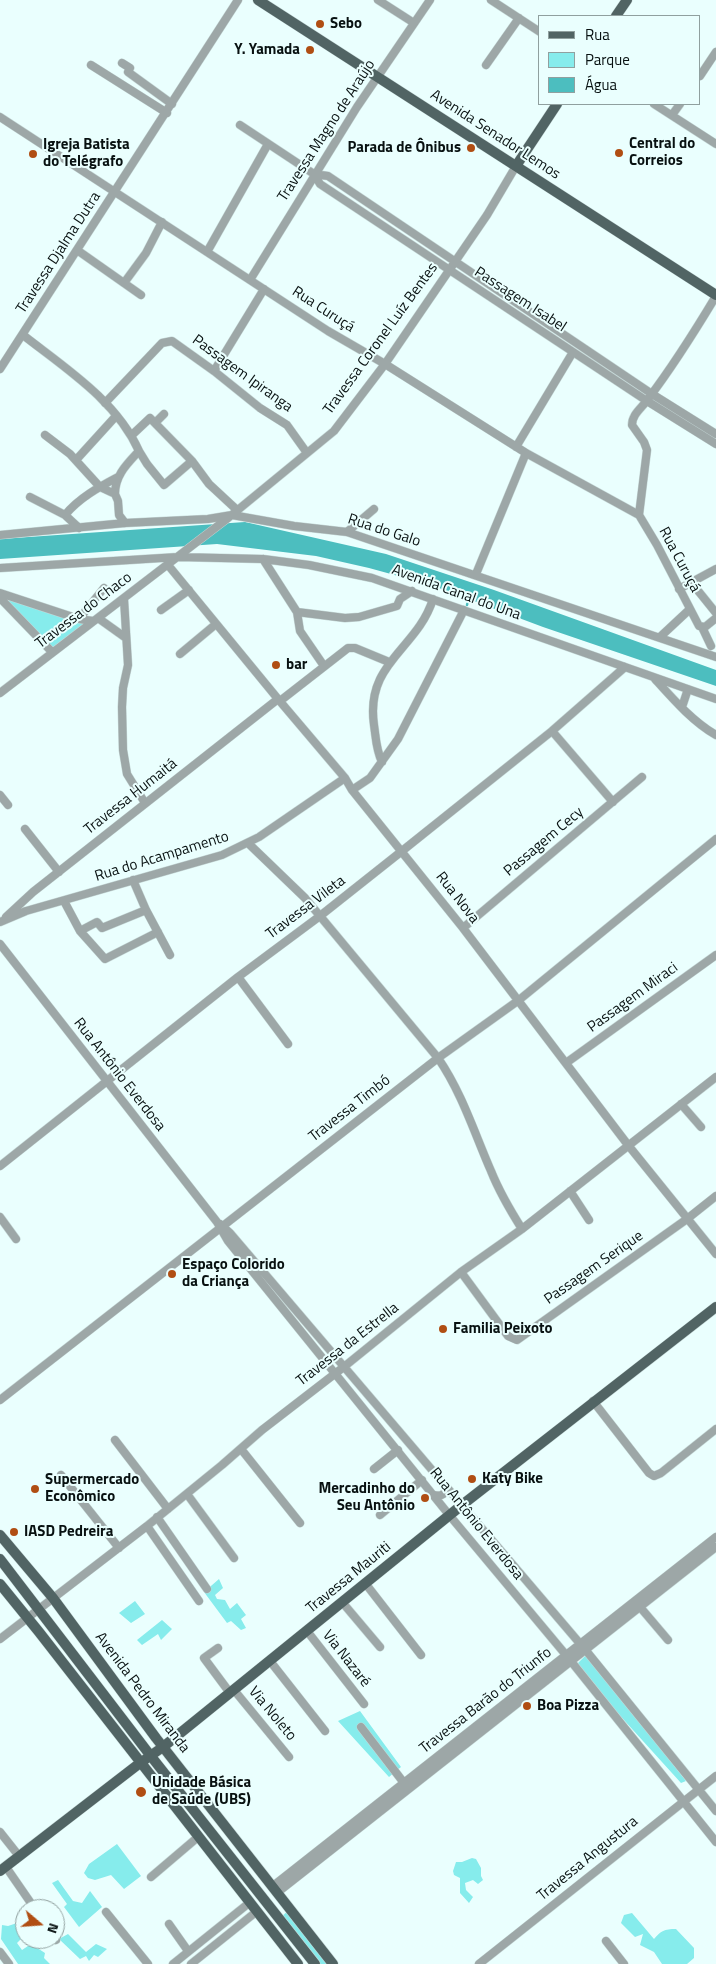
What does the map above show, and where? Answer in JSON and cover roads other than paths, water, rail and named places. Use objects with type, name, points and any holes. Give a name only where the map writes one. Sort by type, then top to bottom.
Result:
[{"type":"main road","name":"Avenida Senador Lemos","points":[[258,0],[716,295]]},
{"type":"main road","points":[[617,15],[627,0]]},
{"type":"main road","name":"Travessa Coronel Luíz Bentes","points":[[516,166],[556,105]]},
{"type":"main road","name":"Travessa Mauriti","points":[[3,1869],[163,1746],[593,1401],[716,1307]]},
{"type":"main road","name":"Avenida Pedro Miranda","points":[[0,1535],[53,1598],[163,1746],[334,1964]]},
{"type":"main road","name":"Avenida Pedro Miranda","points":[[0,1559],[150,1755],[315,1964]]},
{"type":"main road","points":[[0,1584],[298,1964]]},
{"type":"street","name":"Travessa Djalma Dutra","points":[[0,369],[238,0]]},
{"type":"street","points":[[378,0],[414,23]]},
{"type":"street","name":"Travessa Magno de Araújo","points":[[250,280],[314,174],[430,0]]},
{"type":"street","points":[[491,0],[538,31]]},
{"type":"street","points":[[486,65],[519,18]]},
{"type":"street","points":[[701,74],[716,52]]},
{"type":"street","points":[[122,62],[130,68],[128,72],[172,104]]},
{"type":"street","points":[[91,65],[166,113]]},
{"type":"street","points":[[656,105],[716,144]]},
{"type":"street","points":[[672,115],[679,105]]},
{"type":"street","name":"Rua Curuçá","points":[[0,117],[328,331],[385,364],[526,453],[638,515],[657,545],[679,590],[699,626],[702,627],[711,646]]},
{"type":"street","name":"Passagem Isabel","points":[[240,126],[314,174],[328,176],[716,444]]},
{"type":"street","points":[[207,252],[268,144]]},
{"type":"street","name":"Travessa Coronel Luíz Bentes","points":[[185,552],[334,431],[385,364],[487,215],[516,166]]},
{"type":"street","name":"Passagem Isabel","points":[[314,174],[320,184],[573,352],[716,434]]},
{"type":"street","points":[[124,283],[151,245],[162,222]]},
{"type":"street","points":[[77,250],[141,295]]},
{"type":"street","points":[[214,371],[264,289]]},
{"type":"street","points":[[638,515],[647,450],[644,442],[632,425],[634,416],[682,351],[716,295]]},
{"type":"street","points":[[22,334],[84,383],[104,402],[132,435],[147,464],[164,485],[192,461]]},
{"type":"street","name":"Passagem Ipiranga","points":[[104,402],[162,343],[172,341],[214,371],[260,408],[287,425],[307,453]]},
{"type":"street","points":[[516,447],[573,352]]},
{"type":"street","points":[[156,423],[164,414]]},
{"type":"street","points":[[76,460],[116,416]]},
{"type":"street","points":[[132,435],[150,418],[192,461],[233,514]]},
{"type":"street","points":[[45,435],[76,460],[100,487],[114,494],[118,501],[119,515],[126,523]]},
{"type":"street","points":[[114,494],[118,477],[139,451]]},
{"type":"street","points":[[476,574],[526,453]]},
{"type":"street","points":[[65,515],[72,506],[118,477]]},
{"type":"street","points":[[30,497],[65,515],[79,528]]},
{"type":"street","points":[[347,532],[374,509]]},
{"type":"street","name":"Rua do Galo","points":[[0,535],[126,523],[208,519],[233,514],[294,526],[347,532],[476,574],[716,657]]},
{"type":"street","name":"Travessa do Chaco","points":[[0,693],[185,552]]},
{"type":"street","points":[[0,568],[178,557]]},
{"type":"street","name":"Avenida Canal do Una","points":[[178,557],[263,559],[368,576],[654,678],[716,698]]},
{"type":"street","points":[[263,559],[297,612],[300,631],[324,666]]},
{"type":"street","name":"Rua Nova","points":[[168,565],[345,778],[352,790],[519,1000],[628,1145],[716,1254]]},
{"type":"street","points":[[679,590],[716,570]]},
{"type":"street","name":"Rua Curuçá","points":[[691,582],[716,614]]},
{"type":"street","points":[[79,618],[104,588]]},
{"type":"street","points":[[161,610],[189,590]]},
{"type":"street","points":[[297,612],[345,618],[359,617],[397,606],[400,599],[412,591]]},
{"type":"street","points":[[0,593],[79,618],[96,620],[126,638]]},
{"type":"street","points":[[0,598],[52,652]]},
{"type":"street","points":[[124,599],[128,665],[123,688],[122,707],[124,756],[127,774],[145,803]]},
{"type":"street","points":[[382,762],[377,750],[372,708],[376,687],[389,662],[426,619],[433,599]]},
{"type":"street","points":[[352,790],[370,778],[412,714],[464,610]]},
{"type":"street","points":[[660,637],[690,610]]},
{"type":"street","points":[[702,627],[716,618]]},
{"type":"street","points":[[180,654],[216,624]]},
{"type":"street","name":"Travessa Humaitá","points":[[2,921],[33,892],[145,803],[345,650],[352,648],[389,662]]},
{"type":"street","name":"Travessa Vileta","points":[[0,1166],[238,977],[320,916],[402,851],[552,731],[625,667]]},
{"type":"street","points":[[654,678],[682,706],[716,735]]},
{"type":"street","points":[[682,706],[688,689]]},
{"type":"street","points":[[552,731],[613,802]]},
{"type":"street","name":"Rua do Acampamento","points":[[2,921],[26,911],[206,861],[249,844],[345,778]]},
{"type":"street","name":"Passagem Cecy","points":[[463,928],[642,778]]},
{"type":"street","points":[[0,795],[8,805]]},
{"type":"street","points":[[25,829],[59,872]]},
{"type":"street","name":"Travessa Timbó","points":[[0,1400],[220,1225],[438,1058],[519,1000],[716,839]]},
{"type":"street","points":[[249,844],[305,898],[438,1058],[465,1105],[503,1198],[522,1229]]},
{"type":"street","points":[[133,880],[146,910],[170,955]]},
{"type":"street","points":[[64,901],[80,931],[105,959],[158,932]]},
{"type":"street","points":[[80,931],[96,922],[102,928],[146,910]]},
{"type":"street","name":"Rua Antônio Everdosa","points":[[0,944],[450,1516],[569,1658],[716,1842]]},
{"type":"street","name":"Passagem Miraci","points":[[566,1063],[716,956]]},
{"type":"street","points":[[238,977],[288,1044]]},
{"type":"street","name":"Travessa da Estrella","points":[[0,1639],[120,1548],[461,1272],[522,1229],[716,1077]]},
{"type":"street","points":[[681,1104],[701,1127]]},
{"type":"street","points":[[570,1191],[588,1220]]},
{"type":"street","points":[[687,1219],[716,1196]]},
{"type":"street","points":[[0,1217],[16,1238]]},
{"type":"street","name":"Passagem Serique","points":[[461,1272],[508,1336],[517,1340],[687,1219]]},
{"type":"street","name":"Rua Antônio Everdosa","points":[[220,1225],[345,1366],[583,1647],[700,1788],[716,1810]]},
{"type":"street","points":[[593,1401],[654,1476],[661,1473],[716,1429]]},
{"type":"street","points":[[115,1440],[168,1509]]},
{"type":"street","points":[[241,1449],[300,1523]]},
{"type":"street","points":[[374,1470],[398,1450]]},
{"type":"street","points":[[61,1475],[120,1548]]},
{"type":"street","points":[[380,1516],[422,1480]]},
{"type":"street","points":[[434,1495],[443,1495],[446,1491],[446,1486]]},
{"type":"street","points":[[186,1494],[234,1558]]},
{"type":"street","points":[[157,1518],[207,1589]]},
{"type":"street","points":[[147,1526],[200,1601]]},
{"type":"street","name":"Travessa Barão do Triunfo","points":[[276,1889],[715,1543]]},
{"type":"street","name":"Travessa Barão do Triunfo","points":[[583,1647],[640,1607],[715,1543]]},
{"type":"street","points":[[365,1584],[420,1655]]},
{"type":"street","points":[[342,1602],[380,1647]]},
{"type":"street","points":[[640,1607],[668,1640]]},
{"type":"street","name":"Via Nazaré","points":[[307,1631],[364,1704]]},
{"type":"street","name":"Via Noleto","points":[[218,1648],[204,1658],[289,1757]]},
{"type":"street","points":[[270,1661],[325,1731]]},
{"type":"street","points":[[361,1726],[404,1784]]},
{"type":"street","name":"Travessa Angustura","points":[[478,1964],[490,1960],[684,1800],[716,1776]]},
{"type":"street","name":"Travessa Barão do Triunfo","points":[[276,1889],[404,1784],[417,1778]]},
{"type":"street","points":[[0,1832],[19,1856]]},
{"type":"street","points":[[151,1876],[198,1837]]},
{"type":"street","points":[[3,1869],[27,1899]]},
{"type":"street","points":[[172,1964],[249,1903]]},
{"type":"street","points":[[106,1912],[148,1964]]},
{"type":"street","points":[[191,1964],[256,1912]]},
{"type":"street","points":[[169,1924],[188,1951]]},
{"type":"street","points":[[606,1941],[624,1964]]},
{"type":"street","points":[[0,1952],[10,1964]]},
{"type":"water","points":[[245,522],[386,554],[494,590],[716,670],[716,686],[543,627],[431,585],[316,556],[217,544],[0,559],[0,539]]},
{"type":"waterway","points":[[467,605],[469,597]]},
{"type":"place","name":"Sebo","points":[[320,24]]},
{"type":"place","name":"Y. Yamada","points":[[310,50]]},
{"type":"place","name":"Parada de Ônibus","points":[[471,148]]},
{"type":"place","name":"Central do Correios","points":[[619,153]]},
{"type":"place","name":"Igreja Batista do Telégrafo","points":[[33,154]]},
{"type":"place","name":"bar","points":[[276,665]]},
{"type":"place","name":"Espaço Colorido da Criança","points":[[172,1274]]},
{"type":"place","name":"Familia Peixoto","points":[[443,1329]]},
{"type":"place","name":"Katy Bike","points":[[472,1479]]},
{"type":"place","name":"Supermercado Econômico","points":[[35,1489]]},
{"type":"place","name":"Mercadinho do Seu Antônio","points":[[425,1498]]},
{"type":"place","name":"IASD Pedreira","points":[[14,1532]]},
{"type":"place","name":"Boa Pizza","points":[[527,1706]]},
{"type":"place","name":"Unidade Básica de Saúde (UBS)","points":[[141,1792]]}]
